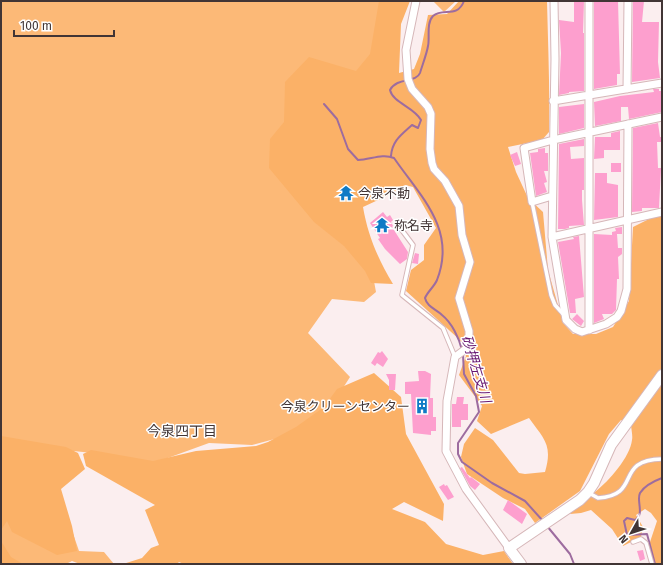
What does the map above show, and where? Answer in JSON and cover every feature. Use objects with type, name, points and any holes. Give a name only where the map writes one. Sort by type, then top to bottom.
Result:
[{"type":"street","points":[[416,1],[406,50],[408,79],[412,89],[428,107],[431,114],[430,149],[432,164],[434,169],[445,181],[460,206],[462,235],[470,262],[459,298],[470,339],[467,348],[455,357],[447,401],[446,451],[466,489],[521,564]]},
{"type":"street","points":[[554,1],[552,237],[564,315],[577,331],[582,332],[589,330],[606,324],[617,317],[621,311],[627,289],[628,124]]},
{"type":"street","points":[[589,1],[589,330]]},
{"type":"street","points":[[626,89],[628,1]]},
{"type":"street","points":[[553,101],[662,83]]},
{"type":"street","points":[[552,196],[532,202],[523,150],[524,148],[553,140],[662,117]]},
{"type":"street","points":[[552,237],[662,212]]},
{"type":"street","points":[[509,548],[580,500],[588,492],[611,446],[662,374]]},
{"type":"lane","points":[[532,202],[552,295],[555,305],[564,315]]},
{"type":"lane","points":[[398,225],[413,245],[402,295],[442,328],[455,357]]},
{"type":"lane","points":[[588,492],[598,498],[619,493],[627,484],[630,472],[636,464],[645,460],[662,459]]},
{"type":"lane","points":[[633,542],[641,539],[646,543],[652,564]]},
{"type":"shaded area","points":[[1,1],[383,1],[381,43],[343,113],[376,292],[364,302],[332,299],[308,333],[350,377],[332,405],[297,433],[252,445],[209,443],[154,463],[121,456],[64,450],[1,438]]},
{"type":"shaded area","points":[[379,1],[410,1],[401,24],[399,73],[414,69],[420,54],[428,15],[447,14],[459,1],[547,1],[549,132],[542,140],[508,147],[516,172],[528,198],[543,212],[548,270],[563,323],[573,334],[596,334],[613,327],[629,301],[633,227],[653,217],[662,215],[662,564],[653,564],[649,545],[657,521],[651,513],[645,509],[636,515],[643,527],[641,537],[623,546],[612,529],[591,510],[570,514],[578,504],[606,482],[623,461],[632,440],[631,424],[621,420],[609,434],[580,491],[535,523],[525,509],[503,498],[467,474],[461,457],[464,444],[475,428],[493,440],[519,473],[525,474],[545,472],[548,455],[546,443],[529,418],[491,434],[477,421],[482,406],[459,375],[466,356],[461,341],[406,291],[411,270],[424,260],[424,245],[436,228],[413,187],[405,185],[391,194],[363,207],[374,247],[393,284],[371,283],[365,271],[344,246],[314,222],[269,168],[270,139],[284,122],[285,82],[309,57],[356,71],[370,54]]},
{"type":"shaded area","points":[[433,1],[456,1],[444,12]]},
{"type":"shaded area","points":[[374,373],[401,397],[406,434],[444,504],[443,521],[404,502],[392,509],[425,522],[446,544],[483,555],[504,551],[513,564],[184,564],[179,562],[177,564],[123,564],[142,558],[151,548],[159,545],[145,510],[155,505],[86,466],[83,454],[91,450],[153,461],[196,451],[256,446],[268,442],[296,427],[324,407],[337,389]]},
{"type":"shaded area","points":[[1,436],[66,447],[78,453],[85,469],[61,489],[72,526],[77,551],[57,555],[12,532],[7,521],[1,530]]},
{"type":"shaded area","points":[[1,453],[57,487],[79,551],[104,552],[114,564],[80,564],[72,561],[66,564],[1,564]]},
{"type":"shaded area","points":[[1,541],[11,557],[23,564],[1,564]]},
{"type":"building","points":[[574,1],[584,1],[584,91],[569,92],[559,95],[561,53],[559,20],[574,22]]},
{"type":"building","points":[[594,1],[618,1],[620,74],[617,74],[617,85],[594,89]]},
{"type":"building","points":[[633,1],[644,1],[642,22],[659,22],[658,62],[660,78],[632,82]]},
{"type":"building","points":[[653,89],[659,89],[659,91],[662,91],[662,112],[629,119],[628,107],[621,107],[621,121],[595,126],[594,102],[620,96],[654,92]]},
{"type":"building","points":[[584,104],[584,128],[559,134],[559,107]]},
{"type":"building","points":[[658,123],[660,137],[662,137],[662,142],[657,142],[658,168],[661,168],[659,208],[642,208],[642,211],[632,212],[633,128]]},
{"type":"building","points":[[620,131],[620,150],[604,150],[604,158],[594,159],[595,137],[611,137],[611,133]]},
{"type":"building","points":[[584,139],[584,146],[570,147],[571,159],[584,158],[584,190],[582,190],[582,200],[584,225],[569,226],[569,228],[558,229],[559,144]]},
{"type":"building","points":[[545,148],[545,153],[548,153],[548,171],[544,171],[547,182],[544,183],[547,192],[536,196],[530,153],[538,152],[538,149]]},
{"type":"building","points":[[517,152],[521,164],[515,166],[510,155]]},
{"type":"building","points":[[611,163],[621,163],[621,172],[611,172]]},
{"type":"building","points":[[595,173],[607,173],[607,183],[618,185],[618,217],[594,220]]},
{"type":"building","points":[[383,212],[387,217],[390,215],[393,220],[391,222],[392,227],[408,252],[407,259],[400,264],[385,249],[370,223]]},
{"type":"building","points":[[622,227],[622,234],[617,234],[618,248],[622,248],[622,254],[618,257],[619,279],[617,279],[616,310],[612,314],[602,314],[604,319],[594,323],[594,234],[612,235],[612,232],[616,231],[615,228]]},
{"type":"building","points":[[579,236],[584,297],[575,299],[576,313],[570,313],[558,242],[574,239],[573,237]]},
{"type":"building","points":[[415,253],[419,254],[418,264],[412,263]]},
{"type":"building","points":[[577,314],[584,321],[581,326],[572,319]]},
{"type":"building","points":[[382,351],[388,359],[383,367],[377,363],[375,366],[371,363],[378,352],[380,353]]},
{"type":"building","name":"今泉クリーンセンター","points":[[418,371],[425,371],[431,374],[430,398],[433,398],[433,417],[436,417],[436,431],[431,431],[431,435],[413,433],[411,394],[405,394],[405,382],[419,381]]},
{"type":"building","points":[[386,374],[396,374],[395,390],[389,390],[389,380]]},
{"type":"building","points":[[457,397],[464,397],[463,404],[468,404],[468,420],[461,420],[461,427],[452,427],[452,404],[456,404]]},
{"type":"building","points":[[462,467],[470,478],[471,477],[480,484],[475,490],[470,486],[460,468]]},
{"type":"building","points":[[444,484],[445,486],[447,485],[454,497],[448,500],[439,487]]},
{"type":"building","points":[[508,500],[527,514],[522,524],[503,510]]},
{"type":"building","points":[[643,550],[645,559],[640,561],[637,551]]},
{"type":"waterway","points":[[391,156],[395,142],[412,125],[418,128],[421,120],[414,112],[399,102],[390,90],[397,83],[415,78],[420,73],[429,43],[429,26],[433,16],[441,12],[458,10],[464,1]]},
{"type":"waterway","name":"砂押左支川","points":[[324,104],[337,119],[348,149],[358,160],[380,156],[394,158],[433,214],[439,229],[442,245],[442,262],[437,280],[425,298],[430,306],[446,318],[452,326],[462,350]]},
{"type":"waterway","name":"砂押左支川","points":[[463,355],[464,374],[476,396],[479,412],[458,443],[458,454],[462,462],[492,483],[525,501],[543,521]]},
{"type":"waterway","points":[[655,564],[647,534],[627,535],[624,521],[627,518],[635,520],[638,517],[640,511],[640,493],[647,486],[662,478]]},
{"type":"waterway","name":"砂押左支川","points":[[547,526],[570,554],[574,564]]},
{"type":"place","name":"今泉不動","points":[[346,193]]},
{"type":"place","name":"称名寺","points":[[382,225]]},
{"type":"place","name":"今泉クリーンセンター","points":[[422,406]]},
{"type":"district","name":"今泉四丁目","points":[[182,431]]}]
